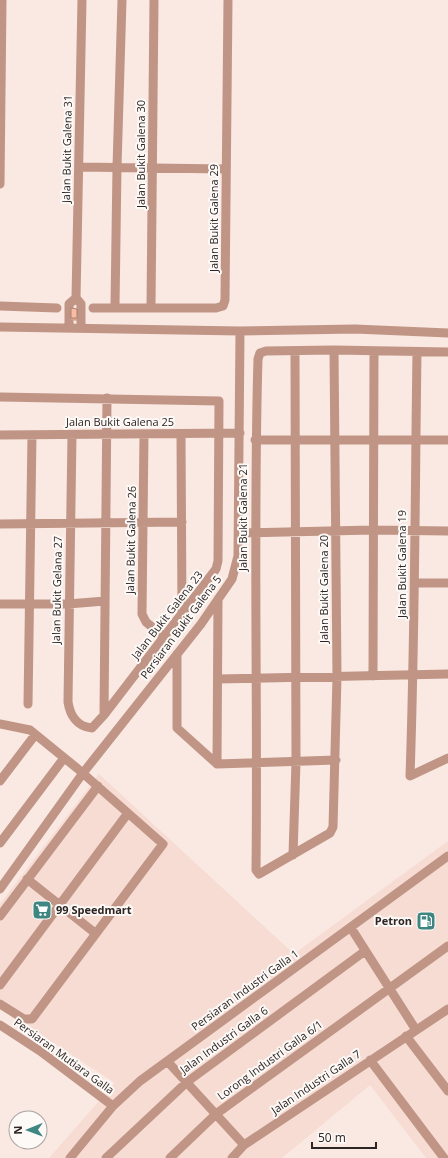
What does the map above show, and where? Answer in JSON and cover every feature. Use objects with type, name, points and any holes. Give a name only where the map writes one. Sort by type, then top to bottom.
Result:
[{"type":"street","points":[[0,184],[2,0]]},
{"type":"street","name":"Jalan Bukit Galena 31","points":[[81,328],[81,304],[76,298],[82,0]]},
{"type":"street","points":[[115,307],[122,0]]},
{"type":"street","name":"Jalan Bukit Galena 30","points":[[151,307],[154,0]]},
{"type":"street","name":"Jalan Bukit Galena 29","points":[[93,308],[216,308],[223,306],[225,300],[228,0]]},
{"type":"street","points":[[79,167],[226,169]]},
{"type":"street","name":"Jalan Bukit Galena 31","points":[[69,327],[69,304],[76,298]]},
{"type":"street","points":[[0,306],[57,308]]},
{"type":"street","points":[[0,327],[240,331],[355,329],[448,333]]},
{"type":"street","name":"Persiaran Bukit Galena 5","points":[[0,890],[83,773],[177,654],[232,579],[238,556],[239,533],[240,331]]},
{"type":"street","name":"Jalan Bukit Galena 21","points":[[293,855],[259,874],[256,870],[257,764],[254,533],[258,359],[260,353],[295,351],[334,350],[448,352]]},
{"type":"street","name":"Jalan Bukit Galena 20","points":[[293,855],[330,832],[333,827],[336,760],[337,677],[334,350]]},
{"type":"street","points":[[293,855],[296,762],[294,532],[295,351]]},
{"type":"street","points":[[373,676],[372,530],[374,351]]},
{"type":"street","name":"Jalan Bukit Galena 19","points":[[417,352],[414,531],[414,675],[410,776],[448,758]]},
{"type":"street","points":[[0,397],[107,398],[104,715]]},
{"type":"street","name":"Jalan Bukit Galena 23","points":[[96,726],[213,575],[218,561],[219,401],[107,398]]},
{"type":"street","name":"Jalan Bukit Galena 25","points":[[0,435],[240,433]]},
{"type":"street","name":"Jalan Bukit Galena 26","points":[[144,434],[143,617],[149,625],[164,637]]},
{"type":"street","points":[[181,434],[182,616]]},
{"type":"street","points":[[28,704],[32,435]]},
{"type":"street","name":"Jalan Bukit Gelana 27","points":[[72,435],[68,604],[68,702],[69,711],[74,720],[87,728],[96,726]]},
{"type":"street","points":[[255,440],[448,440]]},
{"type":"street","points":[[0,524],[182,522]]},
{"type":"street","points":[[239,533],[372,530],[448,531]]},
{"type":"street","points":[[414,583],[448,583]]},
{"type":"street","points":[[217,764],[218,599]]},
{"type":"street","points":[[0,604],[68,604],[105,601]]},
{"type":"street","points":[[177,654],[177,728],[217,764],[257,764],[336,760]]},
{"type":"street","points":[[218,679],[448,674]]},
{"type":"street","points":[[0,724],[30,730],[83,773],[163,844],[32,1019],[24,1019],[0,1004]]},
{"type":"street","points":[[0,781],[35,735]]},
{"type":"street","points":[[0,843],[64,758]]},
{"type":"street","points":[[0,916],[98,786]]},
{"type":"street","points":[[0,985],[128,814]]},
{"type":"street","name":"Persiaran Industri Galla 1","points":[[70,1158],[113,1106],[140,1081],[448,856]]},
{"type":"street","points":[[27,879],[95,934]]},
{"type":"street","points":[[351,928],[416,1030]]},
{"type":"street","name":"Lorong Industri Galla 6/1","points":[[170,1158],[216,1114],[448,946]]},
{"type":"street","name":"Jalan Industri Galla 6","points":[[106,1158],[187,1082],[365,952]]},
{"type":"street","name":"Jalan Industri Galla 7","points":[[232,1158],[244,1145],[406,1036],[447,1011]]},
{"type":"street","name":"Persiaran Mutiara Galla","points":[[0,1025],[40,1051],[113,1106]]},
{"type":"street","points":[[406,1036],[448,1090]]},
{"type":"street","points":[[370,1060],[444,1158]]},
{"type":"street","points":[[168,1062],[244,1145]]},
{"type":"shaded area","points":[[99,774],[294,954],[448,841],[448,1158],[426,1158],[370,1085],[282,1158],[49,1158],[115,1083],[0,1008],[0,904]]},
{"type":"building","points":[[71,308],[77,309],[77,318],[71,318]]},
{"type":"place","name":"99 Speedmart","points":[[42,910]]},
{"type":"place","name":"Petron","points":[[426,921]]}]
